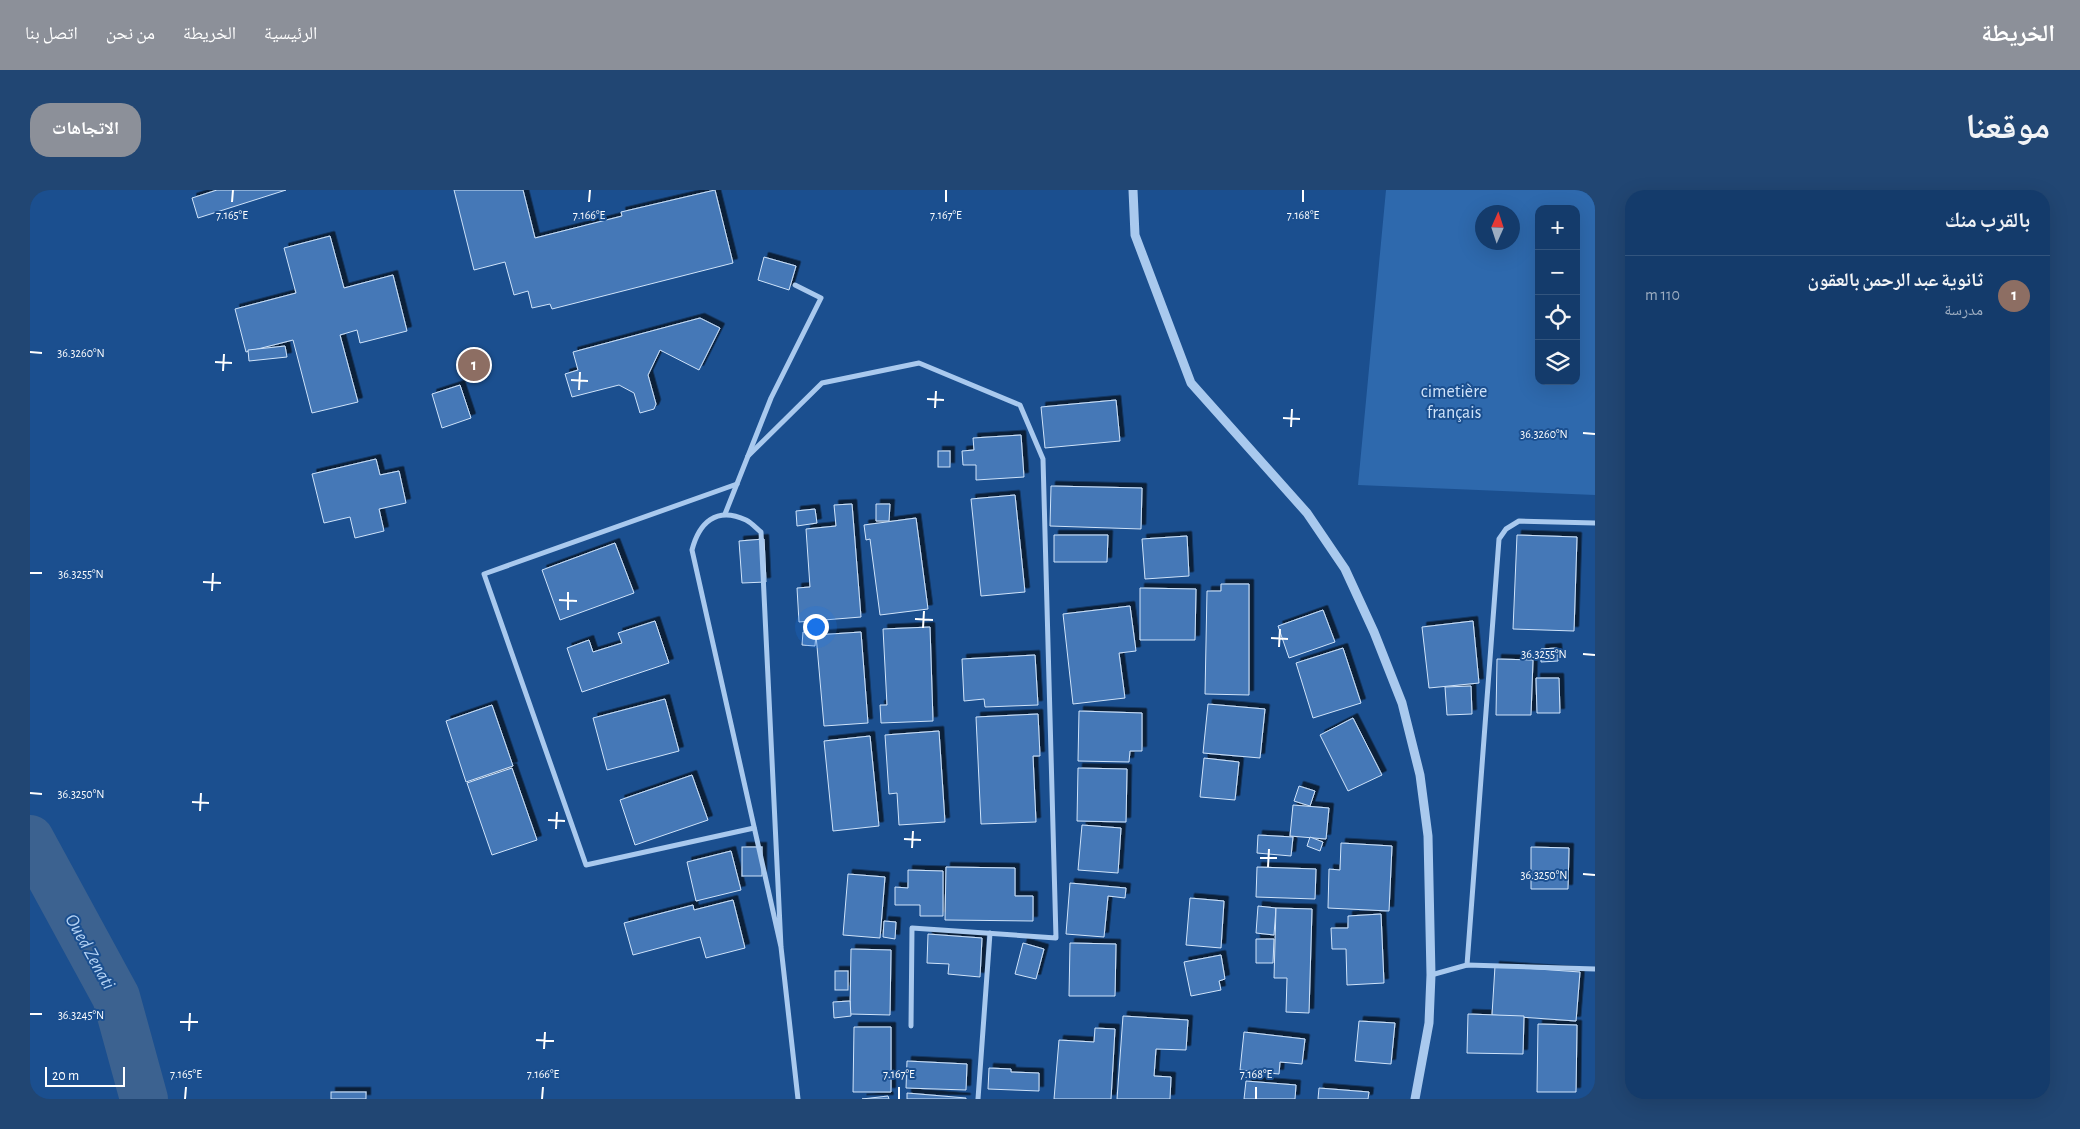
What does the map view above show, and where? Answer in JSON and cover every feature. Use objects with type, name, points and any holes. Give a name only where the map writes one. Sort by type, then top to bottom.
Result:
[{"type":"street","points":[[1132,190],[1135,235],[1191,383],[1307,512],[1346,569],[1374,632],[1402,703],[1420,775],[1428,836],[1431,975],[1429,1023],[1414,1099]]},
{"type":"street","points":[[725,514],[771,398],[821,298],[795,286]]},
{"type":"street","points":[[748,456],[822,383],[919,363],[1020,405],[1043,458],[1056,938],[912,928],[911,1026]]},
{"type":"street","points":[[737,484],[484,574],[586,865],[754,828]]},
{"type":"street","points":[[782,947],[692,550],[696,534],[707,521],[725,514],[747,520],[761,532],[782,947],[798,1099]]},
{"type":"street","points":[[1468,965],[1499,539],[1506,529],[1519,521],[1595,523]]},
{"type":"street","points":[[978,1099],[990,933]]},
{"type":"street","points":[[1431,975],[1468,965],[1595,969]]},
{"type":"green space","name":"cimetière français","points":[[1386,190],[1595,190],[1595,495],[1358,485]]},
{"type":"building","points":[[217,190],[286,190],[198,218],[192,198]]},
{"type":"building","points":[[454,190],[523,190],[535,238],[622,216],[621,212],[715,190],[733,263],[552,309],[550,304],[532,308],[528,291],[514,295],[505,262],[474,270]]},
{"type":"building","points":[[330,236],[344,288],[393,275],[407,331],[360,343],[357,330],[340,335],[358,402],[312,413],[293,340],[246,352],[235,309],[296,293],[284,248]]},
{"type":"building","points":[[764,257],[796,266],[789,290],[758,280]]},
{"type":"building","points":[[700,318],[720,328],[699,370],[660,350],[648,375],[656,404],[654,409],[640,413],[634,393],[619,385],[572,397],[565,374],[578,370],[573,352]]},
{"type":"building","points":[[285,346],[287,357],[249,361],[248,350]]},
{"type":"building","points":[[460,385],[471,418],[442,428],[432,394]]},
{"type":"building","points":[[1116,400],[1120,441],[1045,448],[1041,407]]},
{"type":"building","points":[[1021,435],[1024,477],[976,480],[976,465],[963,465],[962,451],[974,450],[973,438]]},
{"type":"building","points":[[938,451],[950,451],[950,467],[938,467]]},
{"type":"building","points":[[376,459],[380,475],[399,471],[406,503],[379,509],[384,531],[355,538],[350,517],[324,523],[312,474]]},
{"type":"building","points":[[1051,486],[1142,488],[1141,529],[1050,526]]},
{"type":"building","points":[[1015,495],[1025,592],[981,596],[971,499]]},
{"type":"building","points":[[852,504],[861,617],[799,622],[797,588],[810,587],[806,529],[836,526],[834,505]]},
{"type":"building","points":[[876,504],[890,504],[889,521],[876,521]]},
{"type":"building","points":[[815,509],[817,523],[797,526],[796,511]]},
{"type":"building","points":[[916,518],[928,609],[880,615],[870,539],[866,540],[864,525]]},
{"type":"building","points":[[1054,535],[1108,535],[1107,562],[1054,562]]},
{"type":"building","points":[[1517,535],[1577,537],[1574,631],[1513,629]]},
{"type":"building","points":[[1187,536],[1189,576],[1145,579],[1142,539]]},
{"type":"building","points":[[764,539],[766,582],[742,583],[739,541]]},
{"type":"building","points":[[615,543],[634,593],[560,620],[542,570]]},
{"type":"building","points":[[1221,584],[1249,584],[1249,695],[1205,694],[1207,591],[1221,591]]},
{"type":"building","points":[[1140,588],[1196,589],[1195,640],[1140,640]]},
{"type":"building","points":[[1130,606],[1136,651],[1119,653],[1125,698],[1073,704],[1063,614]]},
{"type":"building","points":[[1323,610],[1335,642],[1289,658],[1278,626]]},
{"type":"building","points":[[655,621],[669,663],[582,692],[567,648],[589,640],[593,652],[622,643],[618,633]]},
{"type":"building","points":[[1473,621],[1479,683],[1429,688],[1422,627]]},
{"type":"building","points":[[930,627],[933,721],[881,723],[880,705],[887,705],[883,629]]},
{"type":"building","points":[[803,632],[816,633],[815,646],[802,645]]},
{"type":"building","points":[[861,632],[868,723],[824,726],[816,635]]},
{"type":"building","points":[[1343,648],[1361,703],[1313,718],[1296,663]]},
{"type":"building","points":[[1557,648],[1558,661],[1541,662],[1541,649]]},
{"type":"building","points":[[1035,655],[1038,705],[985,707],[984,699],[964,701],[962,659]]},
{"type":"building","points":[[1497,659],[1533,660],[1531,715],[1496,715]]},
{"type":"building","points":[[1536,678],[1559,678],[1560,713],[1537,713]]},
{"type":"building","points":[[1471,686],[1472,714],[1447,715],[1445,687]]},
{"type":"building","points":[[665,699],[679,751],[607,770],[593,718]]},
{"type":"building","points":[[1208,704],[1265,709],[1260,758],[1203,753]]},
{"type":"building","points":[[492,705],[513,766],[466,782],[446,721]]},
{"type":"building","points":[[1079,711],[1142,713],[1142,751],[1130,751],[1129,762],[1078,761]]},
{"type":"building","points":[[1038,714],[1040,756],[1033,756],[1036,822],[981,824],[976,717]]},
{"type":"building","points":[[1353,718],[1382,775],[1348,791],[1320,735]]},
{"type":"building","points":[[939,731],[945,822],[899,825],[897,793],[889,794],[885,735]]},
{"type":"building","points":[[870,736],[879,826],[833,831],[824,741]]},
{"type":"building","points":[[1204,758],[1239,762],[1235,800],[1200,797]]},
{"type":"building","points":[[512,768],[537,840],[492,855],[467,783]]},
{"type":"building","points":[[1078,768],[1127,769],[1126,822],[1077,821]]},
{"type":"building","points":[[692,775],[708,820],[635,845],[620,800]]},
{"type":"building","points":[[1299,786],[1315,791],[1310,806],[1294,801]]},
{"type":"building","points":[[1293,805],[1329,808],[1326,839],[1290,836]]},
{"type":"building","points":[[1082,825],[1121,828],[1118,873],[1078,870]]},
{"type":"building","points":[[1258,835],[1293,837],[1291,856],[1257,853]]},
{"type":"building","points":[[1310,837],[1323,842],[1320,851],[1307,846]]},
{"type":"building","points":[[1341,843],[1392,846],[1389,911],[1328,908],[1329,869],[1340,870]]},
{"type":"building","points":[[742,847],[762,847],[762,876],[742,876]]},
{"type":"building","points":[[1531,847],[1569,848],[1568,889],[1531,889]]},
{"type":"building","points":[[731,851],[741,890],[696,901],[687,862]]},
{"type":"building","points":[[946,867],[1015,868],[1015,896],[1033,896],[1033,921],[945,920]]},
{"type":"building","points":[[1257,867],[1316,869],[1315,899],[1256,897]]},
{"type":"building","points":[[908,870],[943,871],[943,916],[920,916],[920,905],[895,905],[895,887],[908,888]]},
{"type":"building","points":[[848,874],[885,877],[880,938],[843,935]]},
{"type":"building","points":[[1070,883],[1126,888],[1125,898],[1108,896],[1104,937],[1066,934]]},
{"type":"building","points":[[1190,898],[1224,901],[1221,948],[1186,945]]},
{"type":"building","points":[[733,900],[745,948],[706,958],[700,937],[633,955],[624,923],[693,905],[694,910]]},
{"type":"building","points":[[1258,906],[1276,908],[1274,935],[1256,933]]},
{"type":"building","points":[[1276,908],[1312,909],[1309,1013],[1286,1012],[1287,978],[1274,978]]},
{"type":"building","points":[[1381,914],[1384,983],[1347,985],[1346,949],[1332,949],[1331,928],[1348,928],[1348,916]]},
{"type":"building","points":[[884,921],[896,922],[895,939],[883,937]]},
{"type":"building","points":[[928,934],[982,938],[980,977],[948,974],[949,964],[927,963]]},
{"type":"building","points":[[1256,939],[1274,939],[1273,963],[1256,963]]},
{"type":"building","points":[[1023,943],[1044,949],[1036,979],[1015,974]]},
{"type":"building","points":[[1070,943],[1116,944],[1115,996],[1069,996]]},
{"type":"building","points":[[851,949],[891,950],[890,1015],[850,1014]]},
{"type":"building","points":[[1221,955],[1225,979],[1219,981],[1221,990],[1191,996],[1184,962]]},
{"type":"building","points":[[1495,966],[1580,972],[1576,1021],[1492,1015]]},
{"type":"building","points":[[835,971],[848,971],[848,990],[835,990]]},
{"type":"building","points":[[850,1001],[851,1016],[834,1018],[833,1002]]},
{"type":"building","points":[[1468,1014],[1524,1016],[1523,1054],[1467,1053]]},
{"type":"building","points":[[1123,1016],[1188,1020],[1186,1050],[1156,1049],[1154,1076],[1171,1077],[1170,1099],[1117,1099]]},
{"type":"building","points":[[1359,1021],[1395,1023],[1391,1064],[1355,1061]]},
{"type":"building","points":[[1538,1024],[1577,1025],[1576,1092],[1537,1092]]},
{"type":"building","points":[[854,1027],[891,1027],[891,1092],[853,1092]]},
{"type":"building","points":[[1095,1028],[1115,1029],[1111,1099],[1054,1099],[1059,1040],[1094,1042]]},
{"type":"building","points":[[1244,1032],[1305,1039],[1302,1064],[1280,1062],[1279,1074],[1240,1070]]},
{"type":"building","points":[[907,1061],[967,1064],[966,1090],[906,1088]]},
{"type":"building","points":[[989,1068],[1011,1069],[1011,1072],[1039,1073],[1039,1091],[988,1089]]},
{"type":"building","points":[[1246,1081],[1296,1085],[1295,1099],[1244,1099]]},
{"type":"building","points":[[1319,1088],[1369,1092],[1368,1099],[1318,1099]]},
{"type":"building","points":[[331,1092],[366,1092],[366,1099],[331,1099]]},
{"type":"building","points":[[907,1093],[966,1098],[966,1099],[907,1099]]},
{"type":"building","points":[[888,1096],[889,1099],[862,1099]]},
{"type":"waterway","name":"Oued Zenati","points":[[30,839],[116,997],[144,1099]]},
{"type":"place","name":"ثانوية عبد الرحمن بالعقون","points":[[474,365]]}]
